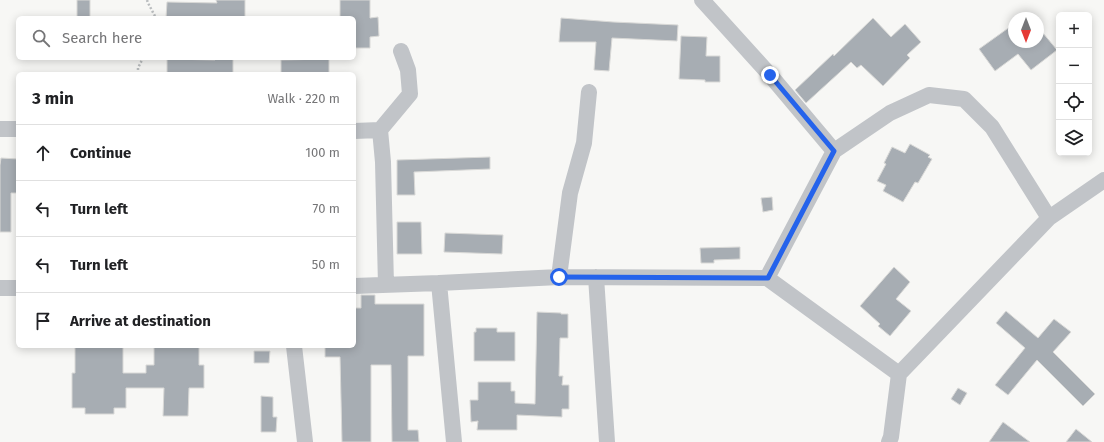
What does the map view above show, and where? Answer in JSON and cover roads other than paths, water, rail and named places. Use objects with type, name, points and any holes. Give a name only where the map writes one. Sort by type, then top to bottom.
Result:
[{"type":"street","points":[[702,0],[770,75],[834,151]]},
{"type":"street","points":[[356,131],[380,130],[410,94],[408,70],[401,51]]},
{"type":"street","points":[[559,277],[570,193],[584,143],[589,92]]},
{"type":"street","points":[[768,278],[834,151],[890,113],[929,95],[964,99],[992,127],[1049,218]]},
{"type":"street","points":[[0,129],[16,129]]},
{"type":"street","points":[[380,130],[384,162],[386,285]]},
{"type":"street","points":[[891,440],[899,374],[1049,218],[1104,180]]},
{"type":"street","points":[[356,286],[559,277],[768,278],[899,374]]},
{"type":"street","points":[[596,277],[607,442]]},
{"type":"street","points":[[439,283],[454,442]]},
{"type":"street","points":[[0,288],[16,288]]},
{"type":"street","points":[[294,348],[305,442]]}]
